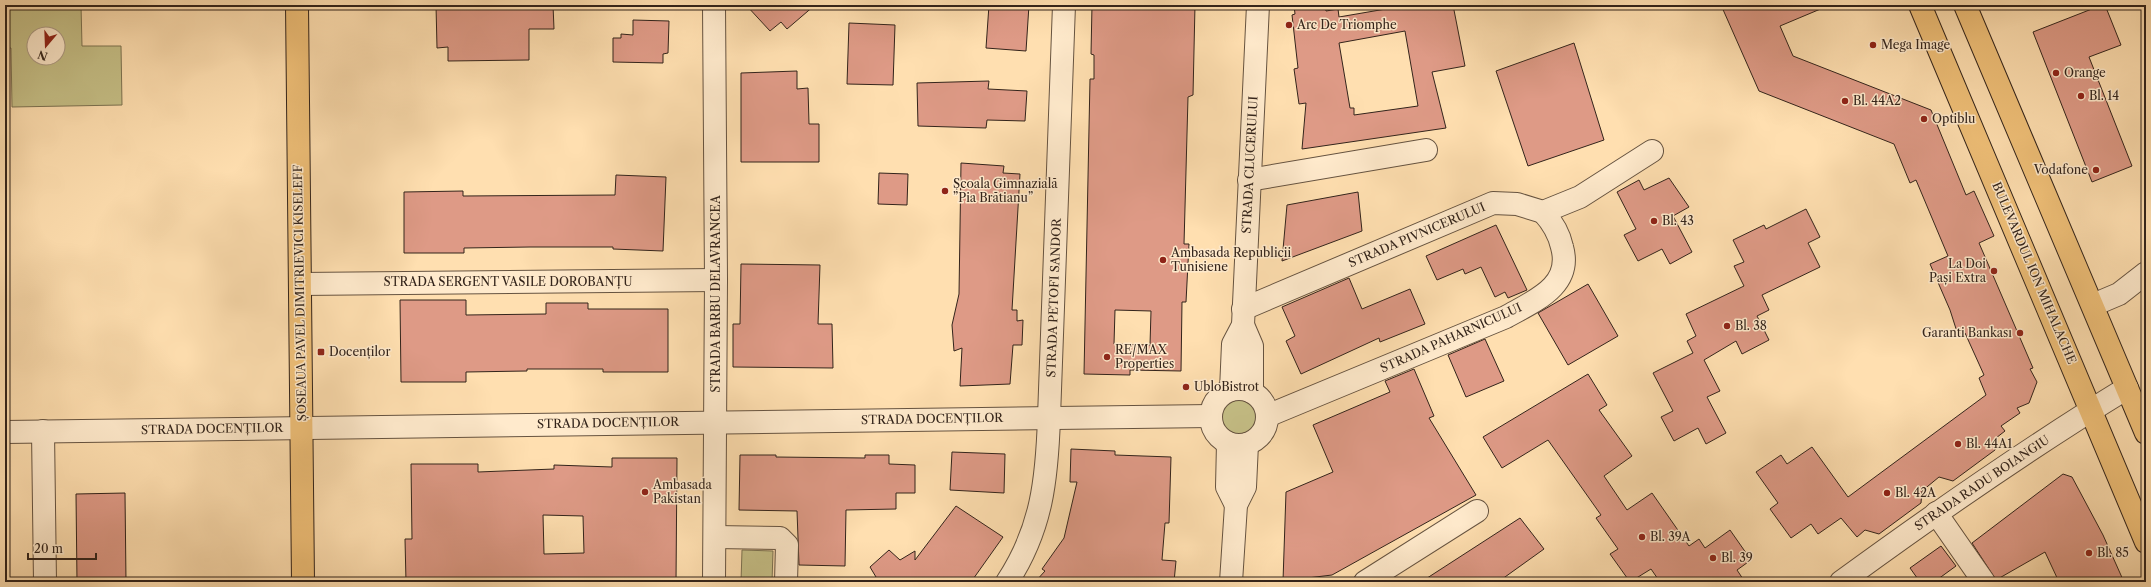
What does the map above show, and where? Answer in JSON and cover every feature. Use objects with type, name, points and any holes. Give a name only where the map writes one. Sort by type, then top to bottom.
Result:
[{"type":"main road","name":"ȘOSEAUA PAVEL DIMITRIEVICI KISELEFF","points":[[297,5],[303,582]]},
{"type":"main road","name":"BULEVARDUL ION MIHALACHE","points":[[1920,5],[2092,410],[2146,542]]},
{"type":"main road","points":[[1965,5],[2146,433]]},
{"type":"street","name":"STRADA BARBU DELAVRANCEA","points":[[714,5],[716,280],[714,582]]},
{"type":"street","name":"STRADA PETOFI SANDOR","points":[[1007,582],[1019,563],[1032,537],[1046,482],[1050,417],[1064,5]]},
{"type":"street","name":"STRADA CLUCERULUI","points":[[1241,391],[1252,346],[1243,317],[1258,5]]},
{"type":"street","points":[[1249,180],[1426,150]]},
{"type":"street","points":[[1543,212],[1580,197],[1652,150]]},
{"type":"street","name":"STRADA PIVNICERULUI","points":[[1243,317],[1493,203],[1517,204],[1543,212]]},
{"type":"street","name":"STRADA PAHARNICULUI","points":[[1267,416],[1506,317],[1536,300],[1556,284],[1563,272],[1566,260],[1554,224],[1543,212]]},
{"type":"street","points":[[2093,305],[2119,294],[2146,273]]},
{"type":"street","name":"STRADA SERGENT VASILE DOROBANȚU","points":[[300,284],[716,280]]},
{"type":"street","name":"STRADA RADU BOIANGIU","points":[[1841,582],[1936,513],[2127,388]]},
{"type":"street","points":[[1241,391],[1263,403],[1267,416],[1266,426],[1261,435],[1238,443],[1216,433],[1210,416],[1216,400],[1241,391]]},
{"type":"street","name":"STRADA DOCENȚILOR","points":[[5,432],[1210,416]]},
{"type":"street","points":[[43,431],[45,582]]},
{"type":"street","points":[[1231,582],[1236,505],[1227,487],[1238,443]]},
{"type":"street","points":[[1365,582],[1477,511]]},
{"type":"street","points":[[1936,513],[1984,582]]},
{"type":"street","points":[[715,537],[780,538],[787,545],[786,582]]},
{"type":"shaded area","points":[[5,5],[81,5],[82,46],[121,46],[122,105],[12,107],[11,48],[5,48]]},
{"type":"shaded area","points":[[1243,399],[1252,404],[1256,410],[1256,424],[1252,430],[1243,435],[1235,435],[1226,430],[1222,424],[1221,413],[1226,404],[1232,400]]},
{"type":"shaded area","points":[[742,550],[773,551],[772,582],[741,582]]},
{"type":"building","points":[[436,5],[553,5],[554,29],[529,29],[529,60],[448,61],[448,47],[437,48]]},
{"type":"building","points":[[746,5],[815,5],[787,29],[781,22],[770,31]]},
{"type":"building","points":[[989,5],[1029,5],[1026,51],[986,48]]},
{"type":"building","points":[[1092,5],[1195,5],[1193,95],[1188,97],[1184,244],[1189,244],[1186,302],[1182,302],[1181,371],[1130,370],[1130,375],[1084,374],[1090,79],[1094,79],[1094,55],[1091,54]],"holes":[[[1115,310],[1151,311],[1150,345],[1114,344]]]},
{"type":"building","points":[[1294,5],[1325,5],[1326,11],[1338,9],[1339,17],[1409,5],[1453,5],[1465,66],[1432,72],[1446,128],[1302,149],[1306,103],[1299,104],[1294,69],[1298,68],[1292,15],[1295,14]],"holes":[[[1405,31],[1418,106],[1354,115],[1354,108],[1350,108],[1339,43]]]},
{"type":"building","points":[[1721,5],[1830,5],[1780,26],[1793,56],[1931,110],[1966,195],[1974,191],[1994,236],[1979,243],[2033,368],[2030,369],[2037,382],[2029,403],[2017,408],[2020,413],[2001,426],[2005,431],[1996,438],[1995,450],[1953,481],[1939,477],[1922,491],[1921,503],[1879,534],[1865,530],[1857,537],[1841,518],[1818,534],[1811,524],[1791,538],[1770,509],[1778,503],[1756,472],[1781,455],[1787,464],[1812,447],[1848,497],[1986,395],[1979,378],[1984,375],[1965,333],[1958,335],[1950,310],[1930,264],[1948,256],[1916,180],[1910,183],[1894,144],[1759,91]]},
{"type":"building","name":"Bl. 14","points":[[2105,5],[2121,45],[2089,57],[2132,166],[2092,182],[2033,32]]},
{"type":"building","points":[[633,20],[669,21],[668,53],[663,54],[663,63],[613,62],[613,38],[621,38],[621,34],[633,35]]},
{"type":"building","points":[[849,23],[895,25],[893,85],[847,84]]},
{"type":"building","points":[[1574,43],[1604,140],[1528,166],[1496,71]]},
{"type":"building","points":[[797,71],[797,89],[808,88],[809,124],[819,124],[819,162],[741,162],[741,73]]},
{"type":"building","points":[[989,81],[988,89],[1027,91],[1025,121],[987,120],[986,128],[918,126],[917,83]]},
{"type":"building","points":[[961,163],[1004,166],[1003,173],[1020,174],[1012,310],[1017,310],[1017,321],[1023,320],[1022,345],[1013,345],[1010,384],[960,386],[962,348],[954,351],[952,325],[959,294]]},
{"type":"building","points":[[879,173],[908,174],[907,205],[878,204]]},
{"type":"building","points":[[616,175],[666,177],[663,251],[613,249],[613,247],[530,247],[464,248],[464,253],[404,253],[404,192],[463,191],[463,196],[615,195]]},
{"type":"building","name":"Bl. 43","points":[[1669,178],[1689,207],[1673,216],[1692,252],[1670,264],[1662,249],[1638,261],[1624,235],[1636,229],[1617,192],[1639,180],[1644,190]]},
{"type":"building","points":[[1358,192],[1362,231],[1282,261],[1287,205]]},
{"type":"building","name":"Bl. 38","points":[[1806,209],[1820,237],[1808,243],[1820,267],[1762,295],[1769,310],[1757,316],[1769,340],[1742,354],[1736,341],[1704,360],[1720,391],[1707,397],[1726,433],[1706,444],[1698,428],[1674,441],[1661,417],[1673,411],[1653,373],[1693,353],[1687,341],[1696,336],[1686,314],[1744,286],[1734,266],[1744,262],[1733,240],[1764,225],[1766,229]]},
{"type":"building","points":[[1496,225],[1527,290],[1508,298],[1505,292],[1495,297],[1481,267],[1465,274],[1463,269],[1437,280],[1426,256]]},
{"type":"building","points":[[741,264],[820,265],[818,324],[832,324],[833,368],[733,367],[733,324],[740,324]]},
{"type":"building","points":[[1349,278],[1362,309],[1410,289],[1425,324],[1380,342],[1379,338],[1301,374],[1286,341],[1295,336],[1282,307]]},
{"type":"building","points":[[1588,284],[1618,336],[1568,365],[1538,313]]},
{"type":"building","points":[[400,300],[466,300],[466,315],[546,314],[546,303],[588,303],[588,309],[668,309],[668,372],[603,372],[603,369],[527,369],[527,371],[466,372],[466,382],[401,382]]},
{"type":"building","points":[[1485,339],[1504,381],[1466,397],[1448,355]]},
{"type":"building","points":[[1414,369],[1434,416],[1429,418],[1476,495],[1332,575],[1283,581],[1286,492],[1333,472],[1313,425],[1390,392],[1385,381]]},
{"type":"building","points":[[1588,374],[1607,405],[1599,410],[1632,456],[1604,476],[1627,510],[1652,493],[1689,546],[1699,539],[1705,548],[1730,530],[1751,560],[1737,570],[1745,582],[1660,582],[1651,569],[1630,582],[1610,554],[1618,549],[1596,518],[1601,515],[1548,440],[1502,468],[1483,437]]},
{"type":"building","points":[[1071,449],[1115,451],[1115,455],[1171,457],[1169,523],[1165,523],[1162,560],[1176,561],[1174,582],[1107,578],[1104,582],[1035,582],[1045,571],[1042,569],[1064,538],[1077,482],[1070,482]]},
{"type":"building","points":[[952,452],[1005,454],[1004,493],[950,490]]},
{"type":"building","points":[[740,455],[865,458],[865,455],[889,455],[889,464],[915,465],[915,493],[896,493],[896,509],[846,510],[845,566],[799,565],[797,511],[739,510]]},
{"type":"building","points":[[612,458],[677,458],[676,582],[406,582],[405,539],[412,539],[411,464],[478,464],[478,472],[554,469],[554,465],[612,467]],"holes":[[[543,515],[583,516],[584,553],[544,554]]]},
{"type":"building","points":[[2063,474],[2072,477],[2103,535],[2124,582],[2059,582],[2045,552],[1996,580],[1972,543]]},
{"type":"building","points":[[125,493],[126,582],[77,582],[76,494]]},
{"type":"building","points":[[956,506],[1003,537],[971,582],[879,582],[870,567],[889,550],[900,560],[915,551],[915,560]]},
{"type":"building","points":[[1520,518],[1544,549],[1498,582],[1421,582]]},
{"type":"building","points":[[1941,546],[1956,566],[1934,582],[1920,582],[1910,568]]},
{"type":"place","name":"Arc De Triomphe","points":[[1289,25]]},
{"type":"place","name":"Mega Image","points":[[1873,45]]},
{"type":"place","name":"Orange","points":[[2056,73]]},
{"type":"place","name":"Bl. 14","points":[[2081,96]]},
{"type":"place","name":"Bl. 44A2","points":[[1845,101]]},
{"type":"place","name":"Optiblu","points":[[1924,119]]},
{"type":"place","name":"Vodafone","points":[[2096,170]]},
{"type":"place","name":"Școala Gimnazială ”Pia Brătianu”","points":[[945,191]]},
{"type":"place","name":"Bl. 43","points":[[1654,221]]},
{"type":"place","name":"Ambasada Republicii Tunisiene","points":[[1163,260]]},
{"type":"place","name":"La Doi Pași Extra","points":[[1994,271]]},
{"type":"place","name":"Bl. 38","points":[[1727,326]]},
{"type":"place","name":"Garanti Bankası","points":[[2020,333]]},
{"type":"place","name":"Docenților","points":[[321,352]]},
{"type":"place","name":"RE/MAX Properties","points":[[1107,357]]},
{"type":"place","name":"UbloBistrot","points":[[1186,387]]},
{"type":"place","name":"Bl. 44A1","points":[[1958,444]]},
{"type":"place","name":"Ambasada Pakistan","points":[[645,492]]},
{"type":"place","name":"Bl. 42A","points":[[1887,493]]},
{"type":"place","name":"Bl. 39A","points":[[1642,537]]},
{"type":"place","name":"Bl. 85","points":[[2089,553]]},
{"type":"place","name":"Bl. 39","points":[[1713,558]]}]
